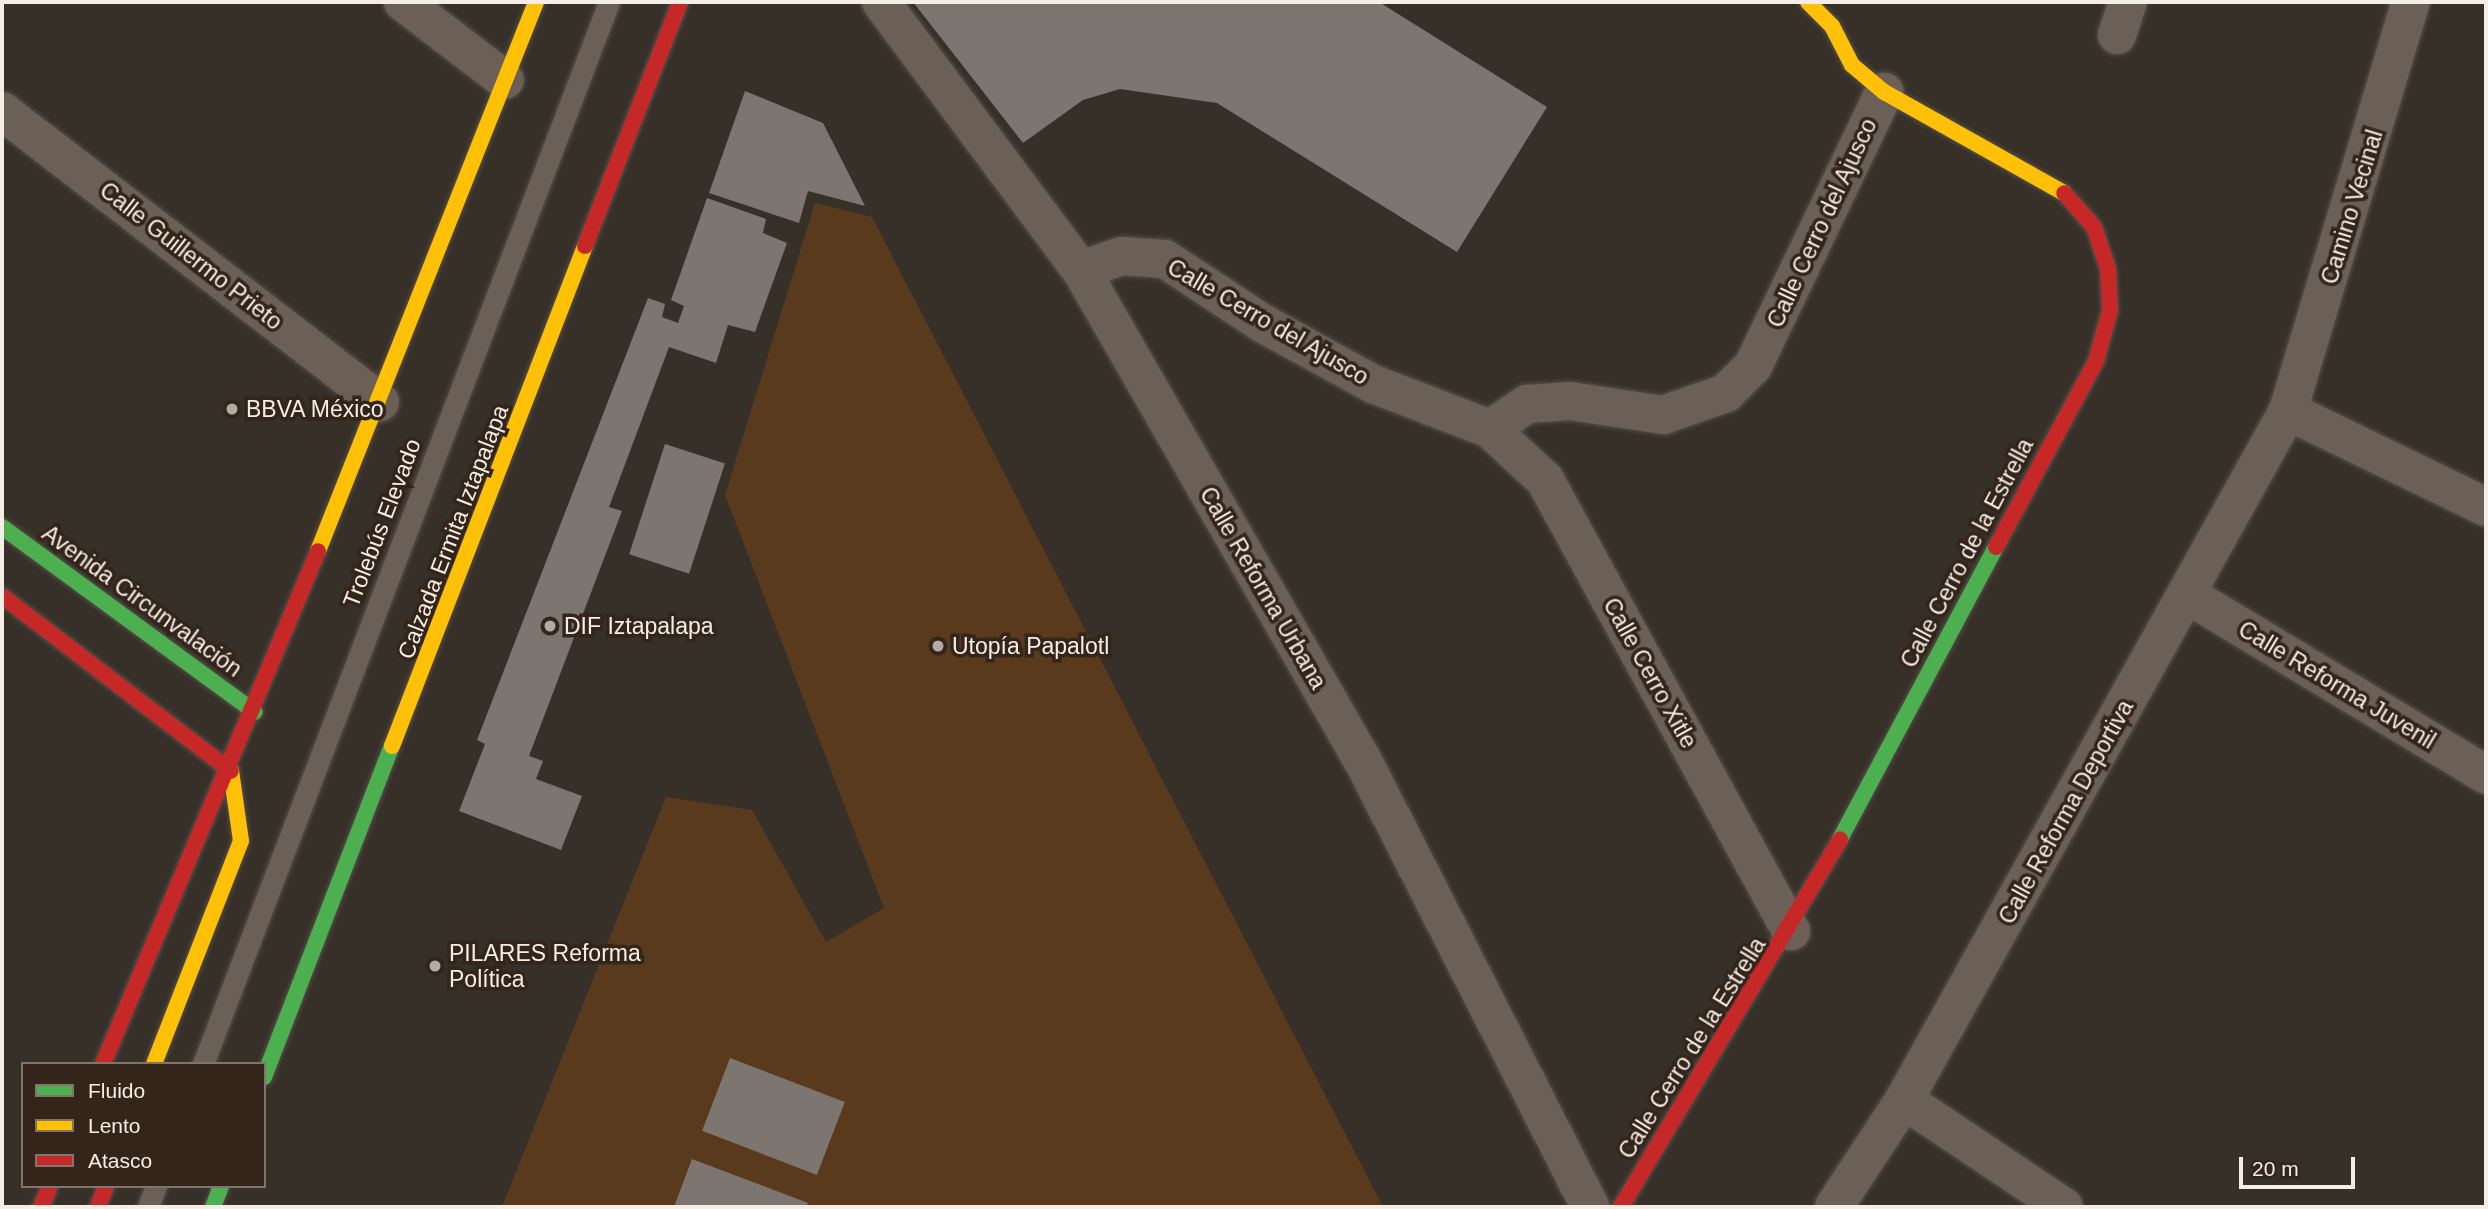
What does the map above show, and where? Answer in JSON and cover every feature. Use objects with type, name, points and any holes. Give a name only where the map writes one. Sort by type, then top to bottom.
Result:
[{"type":"main road","points":[[104,1062],[232,771],[536,2]]},
{"type":"main road","name":"Calzada Ermita Iztapalapa","points":[[266,1072],[680,2]]},
{"type":"main road","name":"Calle Cerro de la Estrella","points":[[1621,1207],[1791,931],[2096,361],[2110,311],[2108,270],[2094,227],[2062,191],[1884,92],[1852,65],[1832,26],[1808,2]]},
{"type":"main road","name":"Avenida Circunvalación","points":[[2,527],[255,712]]},
{"type":"main road","points":[[2,596],[232,771],[241,841],[155,1062]]},
{"type":"main road","points":[[41,1207],[49,1188]]},
{"type":"main road","points":[[98,1207],[105,1188]]},
{"type":"main road","points":[[213,1207],[221,1188]]},
{"type":"street","points":[[404,2],[505,80]]},
{"type":"street","name":"Calle Reforma Urbana","points":[[881,2],[1081,270],[1364,763],[1590,1207]]},
{"type":"street","name":"Camino Vecinal","points":[[2288,411],[2411,2]]},
{"type":"street","name":"Calle Cerro del Ajusco","points":[[1081,270],[1122,256],[1165,259],[1262,323],[1373,384],[1490,429],[1527,404],[1570,401],[1663,415],[1726,393],[1754,366],[1884,92]]},
{"type":"street","name":"Calle Guillermo Prieto","points":[[2,111],[380,402]]},
{"type":"street","points":[[2288,411],[2486,506]]},
{"type":"street","name":"Calle Reforma Deportiva","points":[[1834,1207],[1904,1100],[2188,595],[2288,411]]},
{"type":"street","name":"Calle Cerro Xitle","points":[[1490,429],[1545,480],[1791,931]]},
{"type":"street","name":"Calle Reforma Juvenil","points":[[2188,595],[2486,775]]},
{"type":"street","points":[[1904,1100],[2064,1207]]},
{"type":"lane","name":"Trolebús Elevado","points":[[204,1062],[609,2]]},
{"type":"lane","points":[[148,1207],[155,1188]]},
{"type":"shaded area","name":"Utopía Papalotl","points":[[815,203],[872,217],[1383,1207],[502,1207],[666,797],[752,810],[826,942],[884,908],[725,495]]},
{"type":"building","points":[[913,2],[1379,2],[1547,107],[1457,252],[1217,103],[1120,89],[1083,100],[1023,143]]},
{"type":"building","points":[[745,91],[823,123],[865,206],[808,191],[799,223],[709,193]]},
{"type":"building","name":"DIF Iztapalapa","points":[[707,198],[766,219],[763,233],[787,243],[755,332],[728,325],[716,363],[669,347],[609,507],[622,511],[529,756],[543,761],[536,779],[582,796],[561,850],[459,811],[485,744],[477,740],[648,298],[665,304],[662,317],[678,323],[684,306],[671,300]]},
{"type":"building","name":"DIF Iztapalapa","points":[[665,444],[725,463],[689,574],[629,554]]},
{"type":"building","points":[[730,1058],[845,1102],[817,1175],[702,1131]]},
{"type":"building","points":[[692,1159],[808,1203],[806,1207],[674,1207]]},
{"type":"traffic: fast","points":[[2,527],[255,712]]},
{"type":"traffic: fast","points":[[1840,839],[1996,547]]},
{"type":"traffic: fast","points":[[266,1072],[392,746]]},
{"type":"traffic: fast","points":[[213,1207],[220,1188]]},
{"type":"traffic: slow","points":[[318,551],[536,2]]},
{"type":"traffic: slow","points":[[1808,2],[1832,26],[1852,65],[1884,92],[2064,193]]},
{"type":"traffic: slow","points":[[392,746],[585,246]]},
{"type":"traffic: slow","points":[[155,1062],[241,841],[231,771]]},
{"type":"traffic: jam","points":[[585,246],[680,2]]},
{"type":"traffic: jam","points":[[1996,547],[2096,361],[2110,311],[2108,269],[2094,227],[2064,193]]},
{"type":"traffic: jam","points":[[104,1062],[318,551]]},
{"type":"traffic: jam","points":[[2,596],[231,771]]},
{"type":"traffic: jam","points":[[1621,1207],[1840,839]]},
{"type":"traffic: jam","points":[[41,1207],[49,1188]]},
{"type":"traffic: jam","points":[[98,1207],[105,1188]]},
{"type":"place","name":"BBVA México","points":[[232,409]]},
{"type":"place","name":"DIF Iztapalapa","points":[[550,626]]},
{"type":"place","name":"Utopía Papalotl","points":[[938,646]]},
{"type":"place","name":"PILARES Reforma Política","points":[[435,966]]}]
